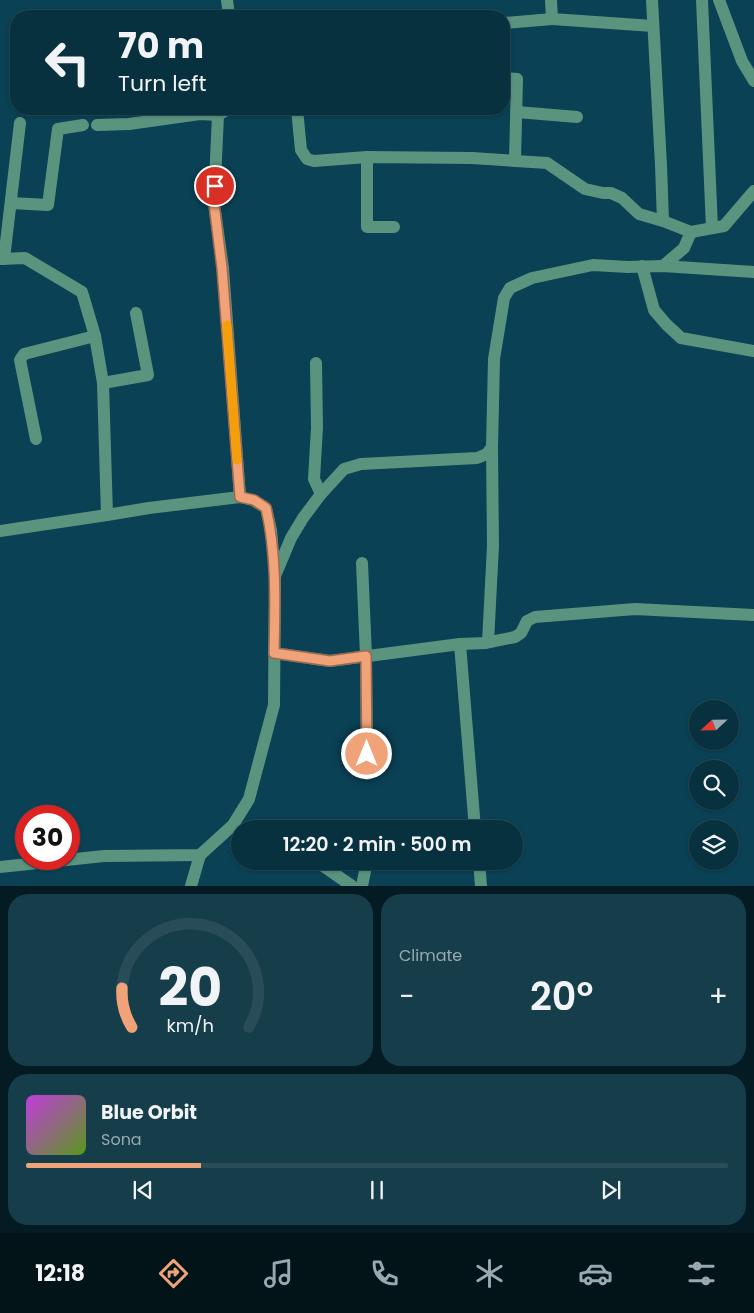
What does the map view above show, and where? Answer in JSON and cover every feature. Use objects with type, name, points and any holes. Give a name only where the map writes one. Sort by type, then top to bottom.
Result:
[{"type":"street","points":[[551,0],[552,19]]},
{"type":"street","points":[[652,0],[661,165],[662,221]]},
{"type":"street","points":[[702,0],[712,228]]},
{"type":"street","points":[[719,0],[742,61],[754,81]]},
{"type":"street","points":[[510,22],[552,19],[653,26]]},
{"type":"street","points":[[510,78],[517,79],[515,160]]},
{"type":"street","points":[[517,112],[577,118]]},
{"type":"street","points":[[97,125],[129,124],[193,115]]},
{"type":"street","points":[[223,115],[214,204],[222,268],[240,497]]},
{"type":"street","points":[[298,115],[301,150],[307,159],[314,161],[367,157],[472,158],[547,163],[585,189],[611,193],[622,198],[639,214],[691,232],[724,226],[754,191]]},
{"type":"street","points":[[20,123],[11,203],[2,259],[25,258],[82,292],[95,336],[103,383],[107,515]]},
{"type":"street","points":[[11,203],[48,205],[58,128],[83,125]]},
{"type":"street","points":[[367,157],[368,228],[394,227]]},
{"type":"street","points":[[663,266],[684,248],[691,232]]},
{"type":"street","points":[[488,642],[493,546],[492,447],[494,359],[504,298],[510,288],[532,278],[593,265],[663,266],[754,272]]},
{"type":"street","points":[[642,266],[654,310],[681,338],[754,351]]},
{"type":"street","points":[[103,383],[148,375],[136,313]]},
{"type":"street","points":[[36,439],[20,360],[24,354],[95,336]]},
{"type":"street","points":[[316,363],[317,428],[314,479],[321,494]]},
{"type":"street","points":[[275,576],[291,538],[303,518],[321,494],[344,470],[362,464],[477,458],[487,454],[492,447]]},
{"type":"street","points":[[0,531],[148,508],[240,497],[254,500],[266,508],[271,530],[275,576],[274,705],[249,799],[241,820]]},
{"type":"street","points":[[362,563],[366,656],[367,774]]},
{"type":"street","points":[[274,653],[330,661],[460,644],[486,643],[521,633],[527,621],[535,617],[635,608],[754,615]]},
{"type":"street","points":[[460,644],[474,820]]},
{"type":"street","points":[[0,867],[104,856],[200,855],[231,832]]},
{"type":"street","points":[[191,886],[200,855]]},
{"type":"street","points":[[329,870],[352,886]]},
{"type":"street","points":[[362,886],[365,870]]},
{"type":"street","points":[[480,870],[481,886]]},
{"type":"slow traffic","points":[[227,325],[237,460]]},
{"type":"route","points":[[215,186],[214,204],[222,268],[240,497],[254,500],[266,508],[271,530],[275,576],[274,653],[330,661],[366,656],[367,754]]}]
